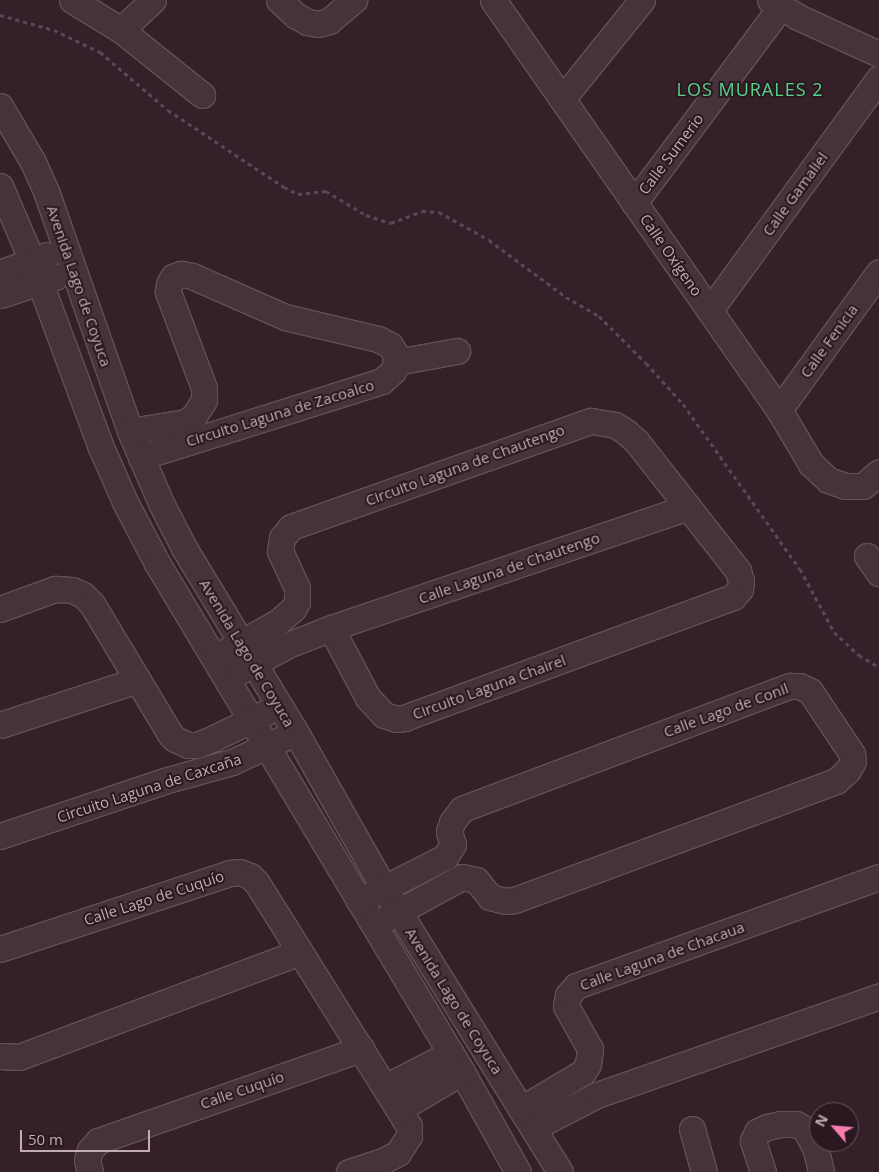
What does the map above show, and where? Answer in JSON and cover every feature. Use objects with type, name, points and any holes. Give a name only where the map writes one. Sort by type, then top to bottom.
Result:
[{"type":"street","points":[[72,0],[121,30],[202,95]]},
{"type":"street","points":[[121,30],[153,0]]},
{"type":"street","points":[[279,0],[294,16],[307,22],[318,24],[329,21],[354,0]]},
{"type":"street","points":[[563,98],[642,0]]},
{"type":"street","name":"Calle Oxígeno","points":[[495,1],[779,410],[810,464],[828,480],[844,486],[871,479]]},
{"type":"street","points":[[775,4],[877,48]]},
{"type":"street","name":"Calle Sumerio","points":[[634,203],[775,4]]},
{"type":"street","name":"Calle Gamaliel","points":[[710,310],[879,78]]},
{"type":"street","name":"Avenida Lago de Coyuca","points":[[0,106],[33,162],[66,247],[130,432],[184,548],[295,731],[384,888],[527,1119],[557,1171]]},
{"type":"street","name":"Avenida Lago de Coyuca","points":[[0,186],[36,272],[100,445],[125,502],[157,563],[457,1063],[518,1172]]},
{"type":"street","points":[[0,295],[36,272],[66,247]]},
{"type":"street","points":[[0,273],[74,270]]},
{"type":"street","name":"Calle Fenicia","points":[[779,410],[879,272]]},
{"type":"street","name":"Circuito Laguna de Zacoalco","points":[[130,432],[186,422],[194,416],[204,400],[204,388],[168,292],[169,284],[173,277],[181,274],[192,276],[285,317],[378,339],[390,345],[395,353],[394,371],[382,381],[141,457]]},
{"type":"street","points":[[396,362],[457,351]]},
{"type":"street","name":"Circuito Laguna de Chautengo","points":[[248,653],[278,622],[290,613],[296,602],[297,588],[280,551],[282,538],[290,527],[591,421],[615,425],[626,432],[738,571],[741,581],[740,589]]},
{"type":"street","name":"Calle Laguna de Chautengo","points":[[331,628],[688,507]]},
{"type":"street","points":[[0,608],[55,589],[72,590],[83,595],[92,604],[175,739],[188,745],[197,745],[280,706]]},
{"type":"street","name":"Circuito Laguna Chairel","points":[[331,628],[368,698],[384,714],[398,719],[733,597],[740,589]]},
{"type":"street","points":[[220,668],[248,653],[288,645],[331,628]]},
{"type":"street","points":[[0,725],[138,680]]},
{"type":"street","name":"Calle Lago de Conil","points":[[359,901],[444,857],[454,844],[449,832],[452,822],[462,809],[790,686],[799,686],[810,691],[852,754],[852,761],[848,770],[836,781],[515,900],[505,901],[490,898],[476,880],[470,877],[462,877],[374,925]]},
{"type":"street","name":"Circuito Laguna de Caxcaña","points":[[0,836],[164,781],[232,762],[268,748],[295,731]]},
{"type":"street","points":[[164,781],[175,739]]},
{"type":"street","name":"Calle Lago de Cuquío","points":[[0,949],[230,873],[240,872],[250,876],[257,883],[404,1117]]},
{"type":"street","name":"Calle Laguna de Chacaua","points":[[584,1072],[588,1064],[590,1048],[566,1006],[568,995],[576,986],[879,877]]},
{"type":"street","points":[[9,1056],[300,952]]},
{"type":"street","points":[[527,1119],[879,996]]},
{"type":"street","name":"Calle Cuquío","points":[[90,1171],[88,1160],[90,1150],[98,1141],[361,1049]]},
{"type":"street","points":[[385,1087],[457,1063]]},
{"type":"street","points":[[349,1172],[383,1161],[398,1153],[409,1136],[404,1117],[457,1063]]},
{"type":"street","points":[[527,1119],[584,1072],[598,1095]]},
{"type":"street","points":[[763,1172],[753,1141],[757,1132],[767,1127],[781,1124],[796,1124],[805,1129],[816,1150],[821,1172]]},
{"type":"street","points":[[692,1129],[704,1172]]},
{"type":"path","points":[[0,15],[54,30],[100,52],[168,110],[284,187],[298,194],[326,192],[366,215],[391,223],[422,211],[439,212],[489,240],[566,298],[599,316],[646,363],[683,404],[800,569],[834,632],[860,655],[879,667]]},
{"type":"district","name":"LOS MURALES 2","points":[[750,89]]}]
